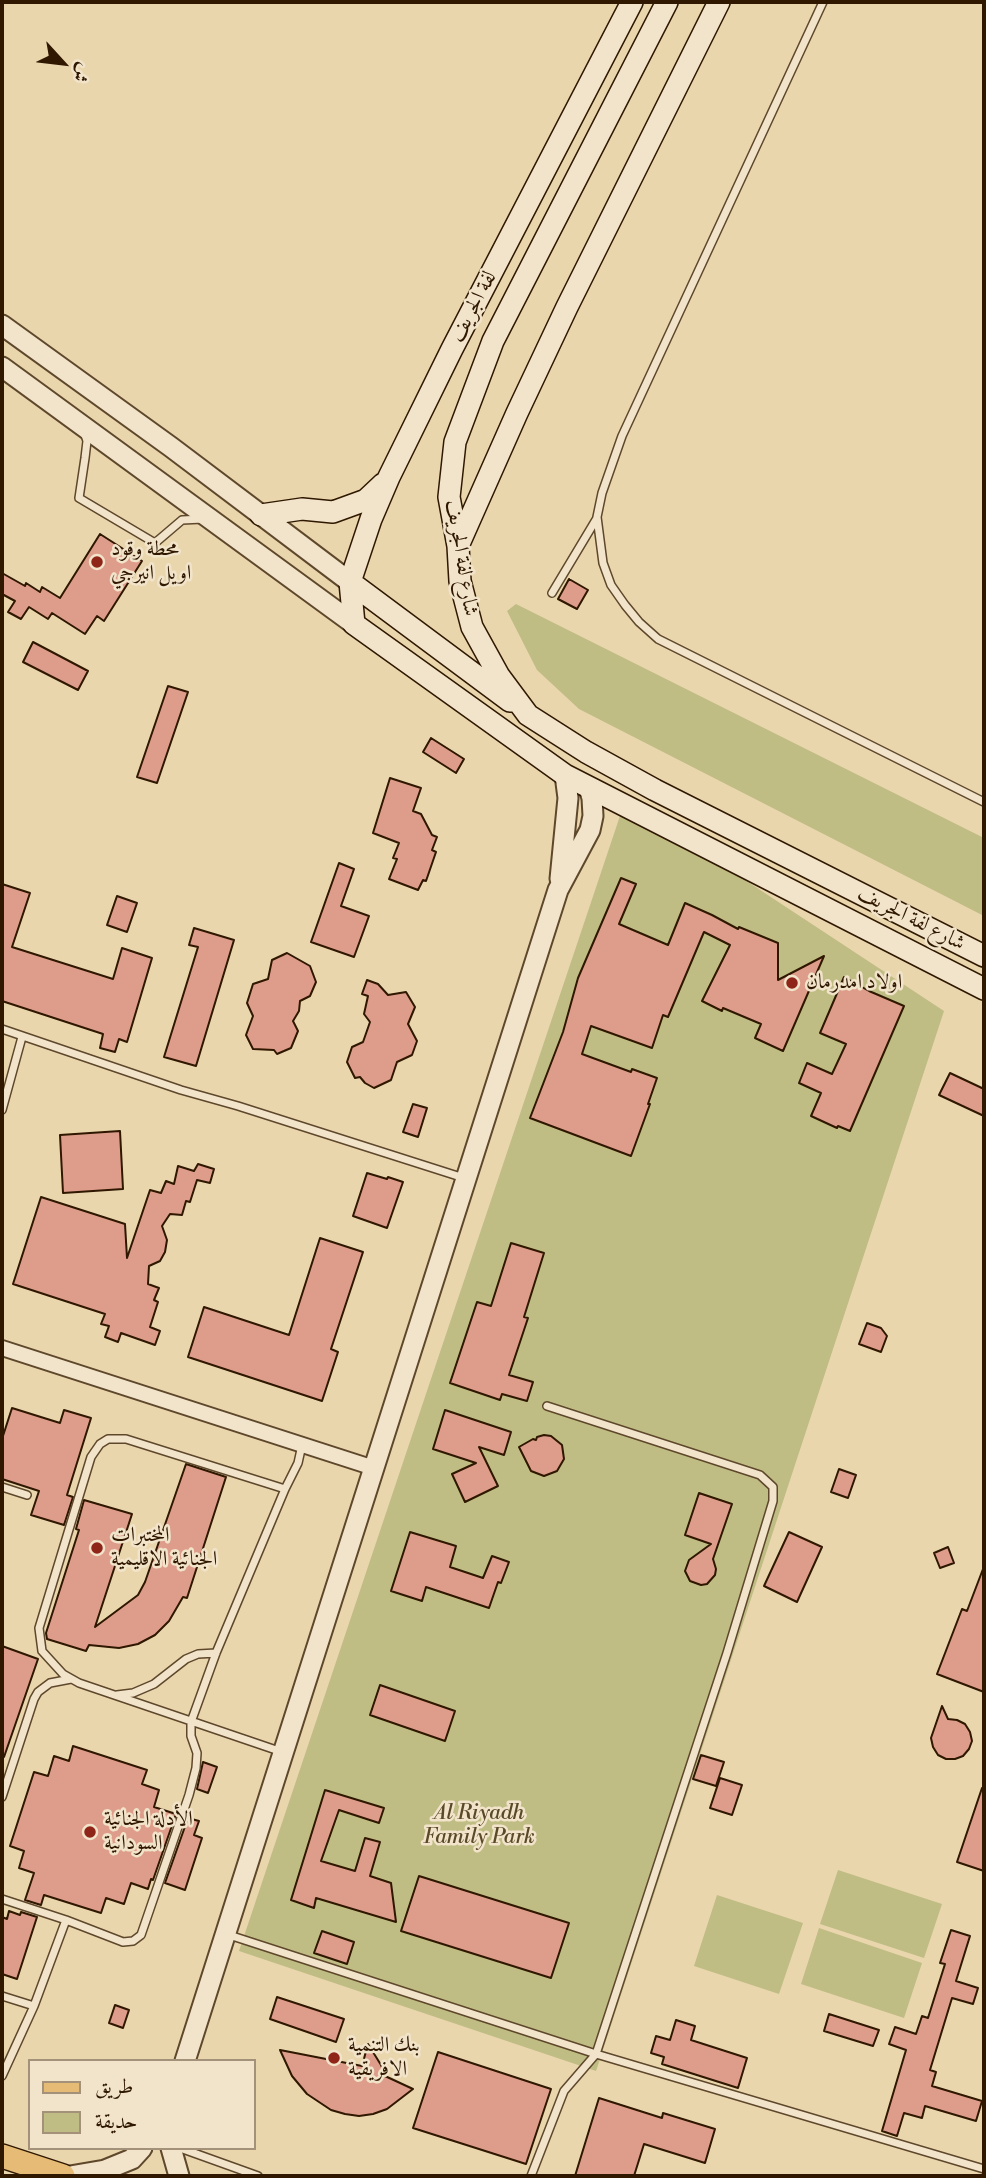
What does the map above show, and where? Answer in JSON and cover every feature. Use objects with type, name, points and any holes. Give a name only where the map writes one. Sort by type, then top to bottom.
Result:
[{"type":"main road","name":"لفة الجريف","points":[[354,624],[350,582],[371,519],[389,477],[452,349],[632,2]]},
{"type":"main road","name":"شارع لفة الجريف","points":[[667,2],[493,341],[456,442],[449,497],[458,547],[460,581],[472,627],[499,676],[528,715],[586,752],[654,790],[984,956]]},
{"type":"main road","points":[[458,547],[567,307],[719,2]]},
{"type":"main road","points":[[261,515],[302,509],[332,512],[346,509],[366,500],[389,477]]},
{"type":"main road","points":[[350,582],[528,715]]},
{"type":"main road","name":"شارع لفة الجريف","points":[[354,624],[565,775],[984,989]]},
{"type":"main road","points":[[2,2156],[63,2176]]},
{"type":"street","points":[[2,325],[350,582]]},
{"type":"street","points":[[2,367],[354,624]]},
{"type":"street","points":[[558,890],[568,798],[565,775]]},
{"type":"street","points":[[186,2059],[558,890],[590,830],[593,816],[589,788]]},
{"type":"street","points":[[2,1348],[374,1468]]},
{"type":"street","points":[[70,2176],[106,2170],[132,2159],[140,2150]]},
{"type":"street","points":[[172,2150],[179,2176]]},
{"type":"lane","points":[[552,593],[597,517],[602,493],[622,436],[822,2]]},
{"type":"lane","points":[[82,424],[86,441],[79,498],[155,543],[182,520],[211,518]]},
{"type":"lane","points":[[597,517],[603,563],[611,585],[639,622],[659,639],[984,802]]},
{"type":"lane","points":[[2,1029],[181,1090],[466,1179]]},
{"type":"lane","points":[[2,1110],[22,1037]]},
{"type":"lane","points":[[531,2176],[565,2091],[596,2054],[727,1653],[773,1501],[773,1487],[760,1475],[547,1406]]},
{"type":"lane","points":[[283,1752],[191,1723],[71,1679],[42,1651],[39,1628],[90,1457],[100,1444],[108,1439],[126,1438],[285,1489]]},
{"type":"lane","points":[[2,1899],[123,1942],[133,1941],[141,1935],[189,1796],[196,1768],[197,1752],[191,1736],[191,1723],[216,1653],[298,1462],[302,1445]]},
{"type":"lane","points":[[2,1487],[27,1495]]},
{"type":"lane","points":[[113,1695],[142,1690],[186,1659],[198,1654],[216,1653]]},
{"type":"lane","points":[[2,1797],[34,1699],[50,1682],[71,1679]]},
{"type":"lane","points":[[2,2076],[34,2006],[66,1920]]},
{"type":"lane","points":[[225,1934],[596,2054],[984,2169]]},
{"type":"lane","points":[[2,1996],[34,2006]]},
{"type":"lane","points":[[186,2150],[258,2176]]},
{"type":"green space","points":[[516,604],[984,838],[984,916],[579,709],[537,670],[507,611]]},
{"type":"green space","name":"Al Riyadh Family Park","points":[[625,801],[944,1011],[596,2071],[239,1951]]},
{"type":"green space","points":[[838,1870],[942,1904],[924,1958],[820,1924]]},
{"type":"green space","points":[[717,1895],[803,1923],[779,1994],[694,1966]]},
{"type":"green space","points":[[819,1928],[922,1963],[904,2018],[801,1984]]},
{"type":"building","points":[[100,534],[142,561],[104,621],[97,616],[85,634],[52,613],[48,619],[29,607],[21,619],[8,612],[15,601],[2,594],[2,573],[40,592],[42,587],[60,598]]},
{"type":"building","points":[[569,579],[588,590],[577,609],[558,599]]},
{"type":"building","points":[[33,642],[88,671],[78,690],[23,662]]},
{"type":"building","points":[[168,686],[188,692],[157,783],[137,777]]},
{"type":"building","points":[[431,738],[464,759],[456,773],[423,752]]},
{"type":"building","points":[[390,778],[421,788],[413,811],[421,814],[432,835],[437,837],[432,850],[436,852],[426,881],[423,880],[418,890],[389,879],[397,859],[393,858],[399,843],[373,833]]},
{"type":"building","points":[[339,863],[354,869],[341,906],[369,916],[354,957],[311,942]]},
{"type":"building","points":[[621,878],[636,884],[619,924],[668,945],[685,903],[738,929],[739,927],[778,943],[778,980],[824,956],[783,1051],[755,1038],[761,1024],[702,1001],[730,945],[704,932],[668,1017],[663,1015],[652,1048],[591,1026],[582,1054],[631,1072],[632,1069],[657,1078],[631,1156],[530,1118],[563,1032],[578,978]]},
{"type":"building","points":[[2,884],[30,893],[12,947],[113,979],[122,948],[152,958],[127,1042],[119,1039],[115,1052],[100,1048],[103,1034],[2,1001]]},
{"type":"building","points":[[117,896],[137,903],[127,932],[107,925]]},
{"type":"building","points":[[194,928],[234,940],[196,1066],[164,1057],[198,947],[189,945]]},
{"type":"building","points":[[287,953],[310,966],[316,982],[310,996],[300,1001],[299,1011],[293,1021],[298,1031],[291,1048],[277,1054],[274,1050],[253,1049],[246,1035],[253,1016],[247,1003],[253,984],[268,979],[272,960]]},
{"type":"building","points":[[844,977],[904,1006],[850,1131],[811,1116],[821,1093],[799,1083],[807,1063],[832,1074],[846,1044],[820,1033]]},
{"type":"building","points":[[367,980],[378,984],[388,995],[406,992],[415,1007],[408,1024],[417,1041],[412,1055],[397,1062],[391,1080],[374,1088],[360,1077],[355,1078],[347,1062],[352,1047],[363,1042],[370,1022],[364,1014],[368,996],[362,994]]},
{"type":"building","points":[[950,1073],[984,1089],[984,1116],[939,1095]]},
{"type":"building","points":[[413,1104],[427,1108],[418,1137],[403,1132]]},
{"type":"building","points":[[120,1131],[123,1189],[63,1193],[60,1135]]},
{"type":"building","points":[[198,1164],[214,1169],[210,1183],[197,1180],[190,1202],[186,1201],[182,1215],[170,1214],[162,1226],[167,1240],[165,1252],[160,1261],[149,1266],[148,1284],[159,1288],[154,1300],[158,1302],[150,1327],[160,1331],[155,1345],[121,1333],[118,1342],[105,1337],[109,1326],[101,1324],[105,1314],[13,1284],[41,1197],[125,1224],[127,1258],[150,1190],[161,1193],[166,1181],[174,1184],[178,1166],[194,1171]]},
{"type":"building","points":[[367,1173],[403,1182],[387,1228],[353,1216]]},
{"type":"building","points":[[320,1238],[363,1252],[331,1349],[338,1352],[322,1401],[188,1357],[204,1307],[289,1335]]},
{"type":"building","points":[[511,1243],[544,1253],[524,1317],[528,1318],[509,1375],[533,1382],[527,1401],[502,1394],[500,1400],[450,1383],[477,1302],[491,1306]]},
{"type":"building","points":[[867,1323],[881,1328],[887,1336],[881,1352],[859,1344]]},
{"type":"building","points":[[12,1408],[60,1423],[64,1410],[91,1418],[67,1495],[73,1497],[64,1525],[31,1515],[39,1491],[2,1479],[2,1439]]},
{"type":"building","points":[[445,1410],[511,1432],[504,1455],[479,1447],[498,1486],[465,1502],[452,1474],[476,1463],[433,1449]]},
{"type":"building","points":[[544,1435],[551,1436],[562,1445],[564,1459],[557,1471],[544,1476],[531,1471],[519,1447]]},
{"type":"building","name":"المختبرات الجنائية الاقليمية","points":[[186,1464],[226,1477],[187,1598],[183,1597],[169,1621],[155,1635],[138,1644],[119,1648],[89,1645],[86,1651],[47,1639],[46,1633],[79,1530],[76,1529],[84,1500],[132,1514],[95,1627],[138,1595],[145,1582]]},
{"type":"building","points":[[839,1469],[856,1475],[848,1498],[831,1492]]},
{"type":"building","points":[[699,1493],[732,1504],[713,1559],[715,1575],[707,1584],[701,1585],[690,1581],[685,1571],[689,1560],[711,1544],[685,1535]]},
{"type":"building","points":[[410,1532],[456,1546],[450,1567],[483,1578],[492,1556],[509,1562],[501,1583],[498,1582],[489,1608],[426,1587],[422,1601],[391,1591]]},
{"type":"building","points":[[789,1532],[822,1547],[797,1602],[764,1586]]},
{"type":"building","points":[[948,1547],[954,1563],[940,1568],[934,1553]]},
{"type":"building","points":[[983,1569],[984,1692],[937,1674],[962,1609],[967,1611]]},
{"type":"building","points":[[2,1646],[38,1659],[4,1757],[2,1757]]},
{"type":"building","points":[[380,1685],[455,1711],[445,1741],[370,1715]]},
{"type":"building","points":[[942,1706],[948,1719],[965,1724],[970,1732],[972,1741],[969,1749],[963,1756],[955,1759],[938,1755],[933,1747],[931,1738]]},
{"type":"building","name":"الأدلة الجنائية السودانية","points":[[73,1746],[147,1770],[142,1784],[159,1790],[154,1807],[176,1814],[148,1889],[131,1883],[124,1904],[106,1898],[101,1913],[44,1895],[41,1905],[25,1900],[34,1873],[19,1868],[24,1851],[10,1846],[34,1772],[48,1776],[54,1756],[69,1761]]},
{"type":"building","points":[[701,1755],[724,1762],[716,1786],[693,1779]]},
{"type":"building","points":[[203,1762],[217,1767],[208,1793],[197,1789]]},
{"type":"building","points":[[720,1778],[742,1785],[732,1815],[710,1808]]},
{"type":"building","points":[[982,1788],[984,1789],[984,1871],[957,1862]]},
{"type":"building","points":[[325,1790],[384,1808],[379,1823],[339,1810],[321,1861],[355,1871],[365,1838],[380,1842],[370,1876],[391,1883],[396,1922],[316,1898],[314,1908],[291,1900]]},
{"type":"building","points":[[188,1818],[199,1821],[194,1835],[202,1838],[185,1890],[165,1883]]},
{"type":"building","points":[[419,1876],[569,1923],[551,1978],[401,1931]]},
{"type":"building","points":[[9,1911],[37,1917],[17,1979],[2,1974],[2,1917],[7,1919]]},
{"type":"building","points":[[951,1930],[970,1936],[956,1981],[978,1988],[973,2004],[952,1998],[930,2070],[936,2072],[932,2086],[982,2101],[976,2121],[925,2106],[922,2118],[904,2113],[897,2136],[882,2131],[906,2050],[889,2044],[895,2027],[916,2034],[922,2016],[928,2018],[945,1964],[940,1963]]},
{"type":"building","points":[[322,1931],[354,1942],[347,1964],[314,1953]]},
{"type":"building","points":[[277,1997],[344,2019],[336,2042],[270,2019]]},
{"type":"building","points":[[115,2005],[129,2010],[123,2028],[109,2023]]},
{"type":"building","points":[[829,2014],[879,2030],[873,2046],[824,2031]]},
{"type":"building","points":[[676,2020],[695,2026],[691,2040],[747,2058],[738,2088],[662,2064],[664,2057],[651,2053],[656,2036],[670,2040]]},
{"type":"building","points":[[368,2044],[385,2076],[413,2089],[387,2109],[359,2116],[331,2110],[307,2094],[292,2076],[280,2050],[362,2066]]},
{"type":"building","points":[[438,2052],[551,2089],[526,2164],[413,2128]]},
{"type":"building","points":[[599,2098],[662,2118],[663,2113],[715,2129],[705,2163],[644,2144],[634,2176],[575,2176]]},
{"type":"place","name":"محطة وقود اويل انيرجي","points":[[97,562]]},
{"type":"place","name":"اولاد امدرمان","points":[[792,983]]},
{"type":"place","name":"المختبرات الجنائية الاقليمية","points":[[97,1548]]},
{"type":"place","name":"الأدلة الجنائية السودانية","points":[[90,1832]]},
{"type":"place","name":"بنك التنمية الافريقية","points":[[334,2058]]}]
